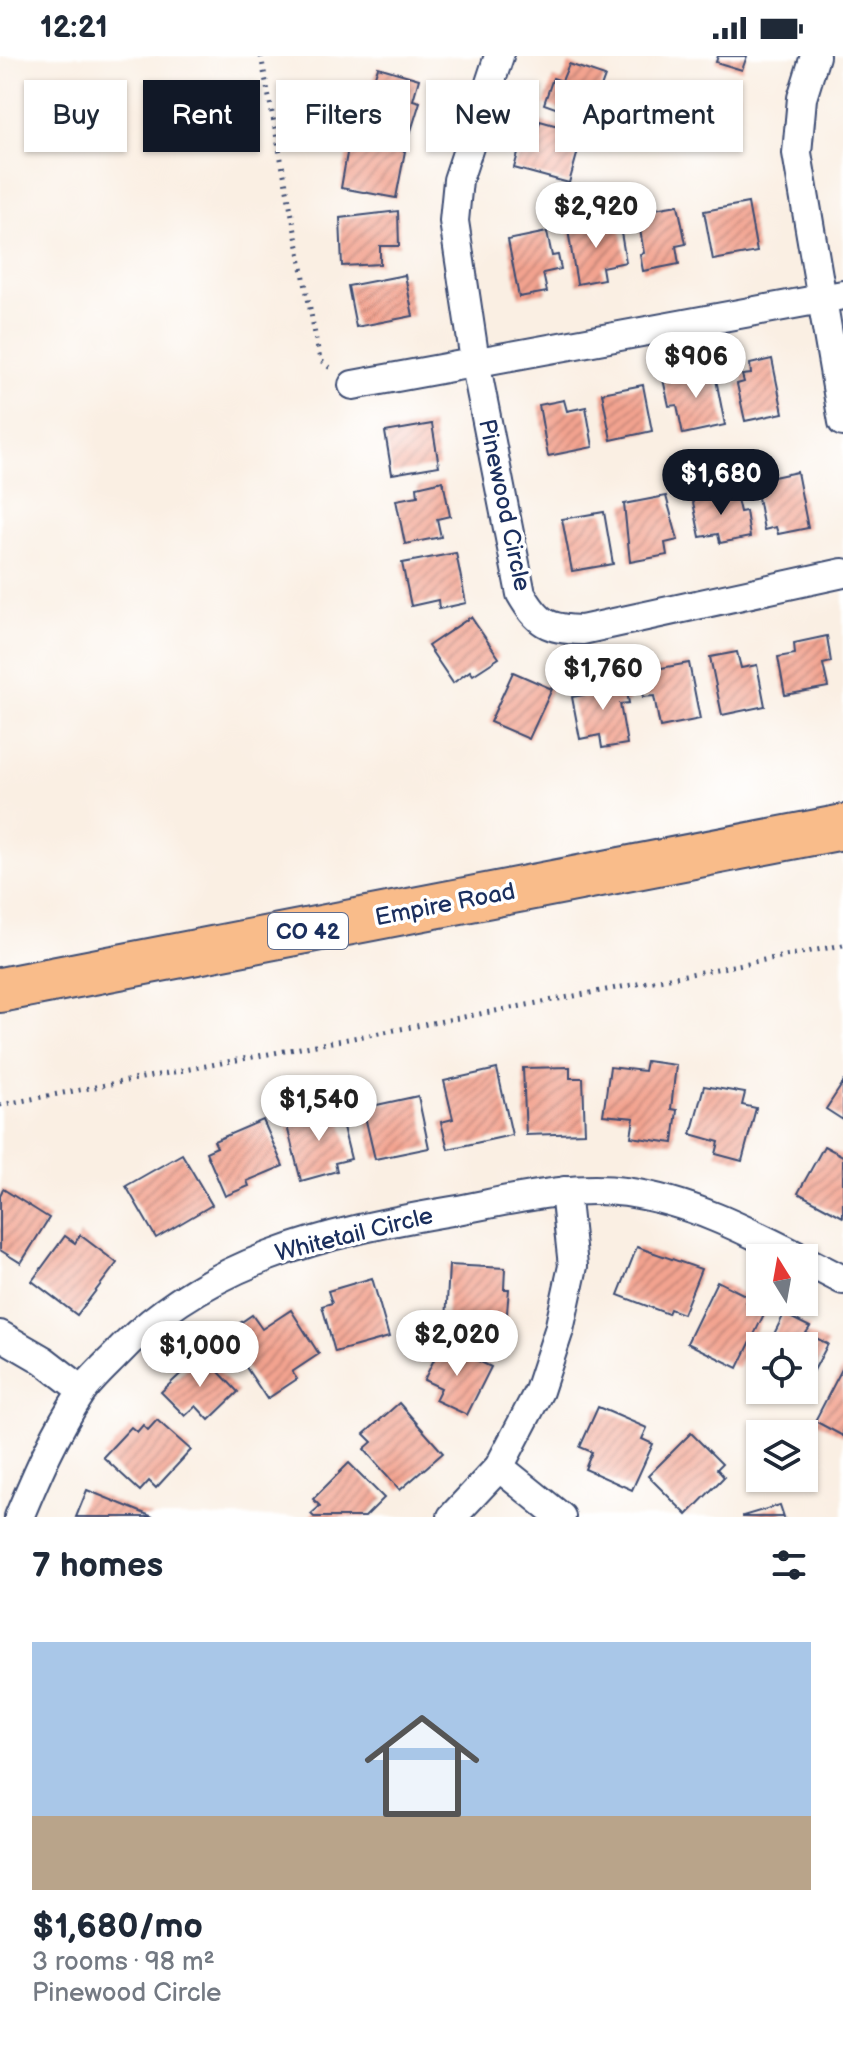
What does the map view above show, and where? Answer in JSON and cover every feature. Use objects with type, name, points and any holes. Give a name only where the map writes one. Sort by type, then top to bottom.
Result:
[{"type":"main road","name":"Empire Road","points":[[0,990],[843,827]]},
{"type":"street","name":"Pinewood Circle","points":[[499,56],[458,180],[454,221],[475,361],[521,594],[536,618],[559,629],[582,630],[843,573]]},
{"type":"street","points":[[815,56],[802,98],[797,153],[831,297],[843,422]]},
{"type":"street","points":[[353,385],[831,297]]},
{"type":"street","points":[[452,1517],[499,1467],[539,1391],[559,1330],[573,1266],[565,1191]]},
{"type":"street","name":"Whitetail Circle","points":[[19,1517],[45,1453],[82,1390],[133,1336],[191,1292],[239,1266],[291,1246],[435,1213],[565,1191],[624,1191],[681,1203],[770,1244]]},
{"type":"street","name":"Whitetail Circle","points":[[818,1267],[843,1280]]},
{"type":"street","points":[[0,1335],[43,1360],[82,1390]]},
{"type":"street","points":[[499,1467],[561,1517]]},
{"type":"path","points":[[261,56],[320,360],[353,385]]},
{"type":"path","points":[[0,1105],[843,945]]},
{"type":"building","points":[[718,56],[747,56],[742,70],[716,62]]},
{"type":"building","points":[[569,64],[605,76],[604,80],[562,80]]},
{"type":"building","points":[[378,67],[419,79],[413,100],[420,102],[410,134],[410,80],[374,80]]},
{"type":"building","points":[[553,78],[559,80],[555,80],[555,108],[544,104]]},
{"type":"building","points":[[540,121],[555,125],[555,152],[578,152],[569,183],[514,168],[518,152],[539,152]]},
{"type":"building","points":[[347,152],[405,152],[396,198],[341,188]]},
{"type":"building","points":[[748,203],[757,252],[713,260],[704,211]]},
{"type":"building","points":[[678,205],[686,244],[676,246],[679,264],[643,271],[640,254],[644,253],[637,212]]},
{"type":"building","points":[[398,211],[399,246],[380,246],[380,264],[342,266],[340,218]]},
{"type":"building","points":[[619,221],[626,262],[602,267],[604,279],[577,284],[568,230]]},
{"type":"building","points":[[547,232],[552,256],[558,255],[561,269],[543,273],[547,292],[519,297],[508,240]]},
{"type":"building","points":[[405,275],[413,316],[356,327],[348,286]]},
{"type":"building","points":[[772,359],[783,413],[745,421],[737,384],[744,382],[742,375],[751,374],[750,364]]},
{"type":"building","points":[[714,369],[725,425],[683,434],[677,405],[669,406],[663,379]]},
{"type":"building","points":[[643,385],[652,431],[611,440],[602,393]]},
{"type":"building","points":[[564,400],[567,411],[586,407],[593,447],[548,456],[539,405]]},
{"type":"building","points":[[432,424],[439,466],[392,474],[385,432]]},
{"type":"building","points":[[797,472],[808,528],[778,534],[776,527],[764,530],[755,481]]},
{"type":"building","points":[[443,481],[450,516],[437,519],[441,537],[405,544],[396,500],[418,496],[417,487]]},
{"type":"building","points":[[735,490],[740,512],[746,511],[750,537],[720,543],[718,534],[700,537],[692,497]]},
{"type":"building","points":[[666,496],[678,540],[665,543],[667,555],[630,562],[624,504]]},
{"type":"building","points":[[604,512],[613,564],[572,571],[562,519]]},
{"type":"building","points":[[456,553],[466,603],[439,609],[438,600],[411,606],[402,563]]},
{"type":"building","points":[[471,617],[499,658],[473,675],[470,671],[453,683],[428,646]]},
{"type":"building","points":[[827,636],[831,662],[823,664],[828,687],[785,695],[778,657],[795,654],[794,643]]},
{"type":"building","points":[[737,652],[741,668],[757,665],[765,706],[722,715],[710,657]]},
{"type":"building","points":[[689,663],[700,719],[660,727],[654,696],[643,697],[639,672]]},
{"type":"building","points":[[513,672],[552,689],[529,739],[490,722]]},
{"type":"building","points":[[624,675],[629,703],[620,704],[627,744],[602,748],[600,735],[580,739],[572,697],[590,694],[589,686]]},
{"type":"building","points":[[646,1061],[676,1065],[671,1109],[677,1110],[673,1143],[631,1137],[634,1118],[603,1115],[610,1067],[644,1071]]},
{"type":"building","points":[[570,1067],[570,1078],[583,1078],[585,1133],[526,1135],[523,1068]]},
{"type":"building","points":[[497,1069],[512,1135],[448,1149],[441,1122],[453,1119],[444,1081]]},
{"type":"building","points":[[843,1083],[843,1120],[826,1109]]},
{"type":"building","points":[[704,1086],[745,1093],[742,1105],[756,1108],[742,1161],[716,1154],[719,1142],[691,1134]]},
{"type":"building","points":[[418,1096],[429,1148],[375,1159],[363,1108]]},
{"type":"building","points":[[338,1107],[351,1159],[335,1163],[337,1171],[301,1181],[287,1126],[300,1123],[299,1117]]},
{"type":"building","points":[[263,1120],[283,1166],[247,1181],[249,1186],[225,1196],[206,1152],[217,1147],[214,1141]]},
{"type":"building","points":[[824,1146],[843,1156],[843,1217],[798,1193]]},
{"type":"building","points":[[182,1154],[212,1205],[156,1238],[126,1186]]},
{"type":"building","points":[[3,1189],[49,1218],[21,1263],[0,1250],[0,1195]]},
{"type":"building","points":[[80,1235],[117,1263],[77,1315],[32,1281],[65,1236],[75,1243]]},
{"type":"building","points":[[637,1247],[701,1269],[683,1314],[670,1309],[668,1314],[618,1295]]},
{"type":"building","points":[[449,1265],[505,1268],[504,1289],[509,1289],[506,1324],[446,1321]]},
{"type":"building","points":[[372,1278],[389,1337],[335,1352],[322,1306],[332,1303],[328,1291]]},
{"type":"building","points":[[717,1281],[746,1296],[746,1316],[763,1316],[755,1332],[746,1332],[746,1351],[738,1368],[687,1343]]},
{"type":"building","points":[[291,1310],[319,1354],[292,1372],[297,1379],[267,1399],[224,1334],[252,1315],[262,1329]]},
{"type":"building","points":[[783,1316],[810,1327],[807,1332],[775,1332]]},
{"type":"building","points":[[818,1339],[828,1344],[818,1363]]},
{"type":"building","points":[[442,1343],[491,1367],[467,1415],[435,1400],[441,1388],[424,1380]]},
{"type":"building","points":[[202,1354],[238,1392],[209,1420],[196,1406],[185,1416],[161,1392]]},
{"type":"building","points":[[843,1367],[843,1436],[816,1420]]},
{"type":"building","points":[[399,1403],[443,1453],[400,1490],[364,1449],[372,1442],[364,1434]]},
{"type":"building","points":[[598,1407],[647,1428],[642,1439],[653,1444],[632,1490],[585,1469],[592,1452],[580,1447]]},
{"type":"building","points":[[157,1420],[191,1450],[156,1488],[149,1481],[140,1491],[103,1457],[131,1427],[137,1432],[143,1425],[148,1430]]},
{"type":"building","points":[[691,1433],[722,1464],[717,1469],[724,1477],[687,1515],[648,1476]]},
{"type":"building","points":[[349,1463],[384,1498],[365,1517],[314,1517],[311,1514],[320,1506],[313,1499]]},
{"type":"building","points":[[87,1490],[153,1517],[76,1517]]},
{"type":"building","points":[[780,1505],[784,1517],[743,1517],[743,1516]]}]
